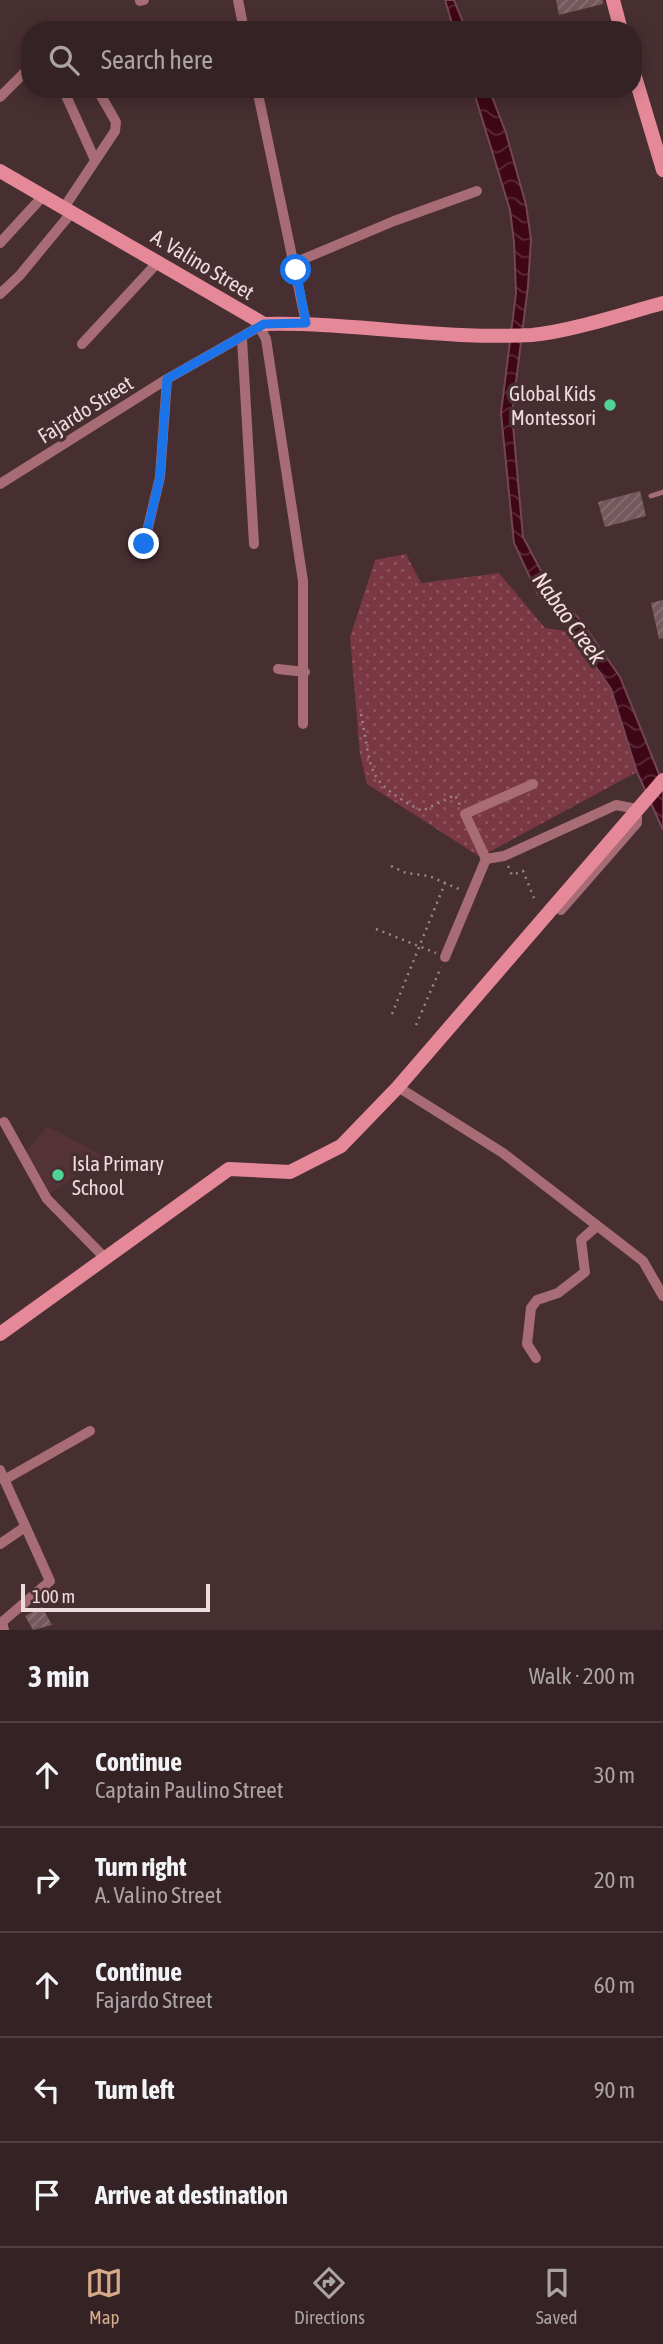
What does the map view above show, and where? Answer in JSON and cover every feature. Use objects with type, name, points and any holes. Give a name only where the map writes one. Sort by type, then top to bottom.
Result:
[{"type":"street","points":[[238,0],[240,21]]},
{"type":"street","points":[[613,0],[619,21]]},
{"type":"street","points":[[0,97],[21,76]]},
{"type":"street","points":[[67,98],[95,160]]},
{"type":"street","points":[[0,294],[20,275],[69,209],[95,160],[115,131],[116,122],[102,98]]},
{"type":"street","points":[[259,98],[306,323]]},
{"type":"street","points":[[641,98],[663,170]]},
{"type":"street","name":"A. Valino Street","points":[[0,171],[159,261],[262,326],[306,323],[487,335],[535,334],[663,303]]},
{"type":"street","points":[[294,263],[394,221],[477,191]]},
{"type":"street","points":[[0,243],[44,195]]},
{"type":"street","points":[[82,344],[159,261]]},
{"type":"street","points":[[262,326],[303,581],[303,724]]},
{"type":"street","name":"Fajardo Street","points":[[0,484],[167,379],[262,326]]},
{"type":"street","points":[[242,339],[254,544]]},
{"type":"street","points":[[144,544],[160,477],[167,379]]},
{"type":"street","points":[[278,669],[305,672]]},
{"type":"street","points":[[0,1334],[229,1169],[290,1172],[341,1146],[398,1087],[663,780]]},
{"type":"street","points":[[445,957],[486,859],[465,814],[533,785]]},
{"type":"street","points":[[486,859],[504,856],[616,806],[641,804]]},
{"type":"street","points":[[561,910],[637,823],[641,804]]},
{"type":"street","points":[[398,1087],[503,1153],[643,1261],[663,1296]]},
{"type":"street","points":[[4,1122],[47,1199],[105,1258]]},
{"type":"street","points":[[536,1358],[527,1344],[531,1308],[537,1300],[558,1293],[585,1272],[581,1240],[597,1226]]},
{"type":"street","points":[[4,1630],[2,1622],[50,1581],[2,1475],[90,1431]]},
{"type":"street","points":[[0,1544],[25,1527]]},
{"type":"lane","points":[[651,496],[663,492]]},
{"type":"path","points":[[361,714],[368,764],[377,782],[422,811],[455,795],[465,814]]},
{"type":"path","points":[[504,856],[512,875],[523,871],[534,898]]},
{"type":"path","points":[[391,866],[445,883],[470,895]]},
{"type":"path","points":[[392,1014],[445,883]]},
{"type":"path","points":[[376,929],[445,957],[416,1025]]},
{"type":"shaded area","points":[[406,554],[421,583],[499,573],[545,628],[572,632],[611,689],[637,772],[480,857],[367,784],[360,754],[350,637],[375,560]]},
{"type":"shaded area","name":"Isla Primary School","points":[[47,1126],[103,1156],[51,1193],[26,1152]]},
{"type":"water","points":[[445,0],[454,0],[462,21],[451,21]]},
{"type":"water","name":"Nabao Creek","points":[[476,98],[492,98],[506,133],[526,205],[531,239],[512,414],[523,537],[549,586],[581,621],[620,677],[663,784],[663,830],[637,772],[611,689],[572,632],[538,595],[514,543],[501,413],[516,293],[510,210]]},
{"type":"building","points":[[556,0],[603,0],[603,4],[559,15]]},
{"type":"building","points":[[640,491],[646,516],[605,527],[598,502]]},
{"type":"building","points":[[663,600],[663,638],[659,639],[651,603]]},
{"type":"building","points":[[42,1607],[52,1625],[33,1630],[25,1616]]},
{"type":"place","name":"Global Kids Montessori","points":[[610,405]]},
{"type":"place","name":"Isla Primary School","points":[[58,1175]]},
{"type":"route","points":[[144,544],[160,477],[167,379],[242,339],[264,324],[306,323],[296,270]]}]
